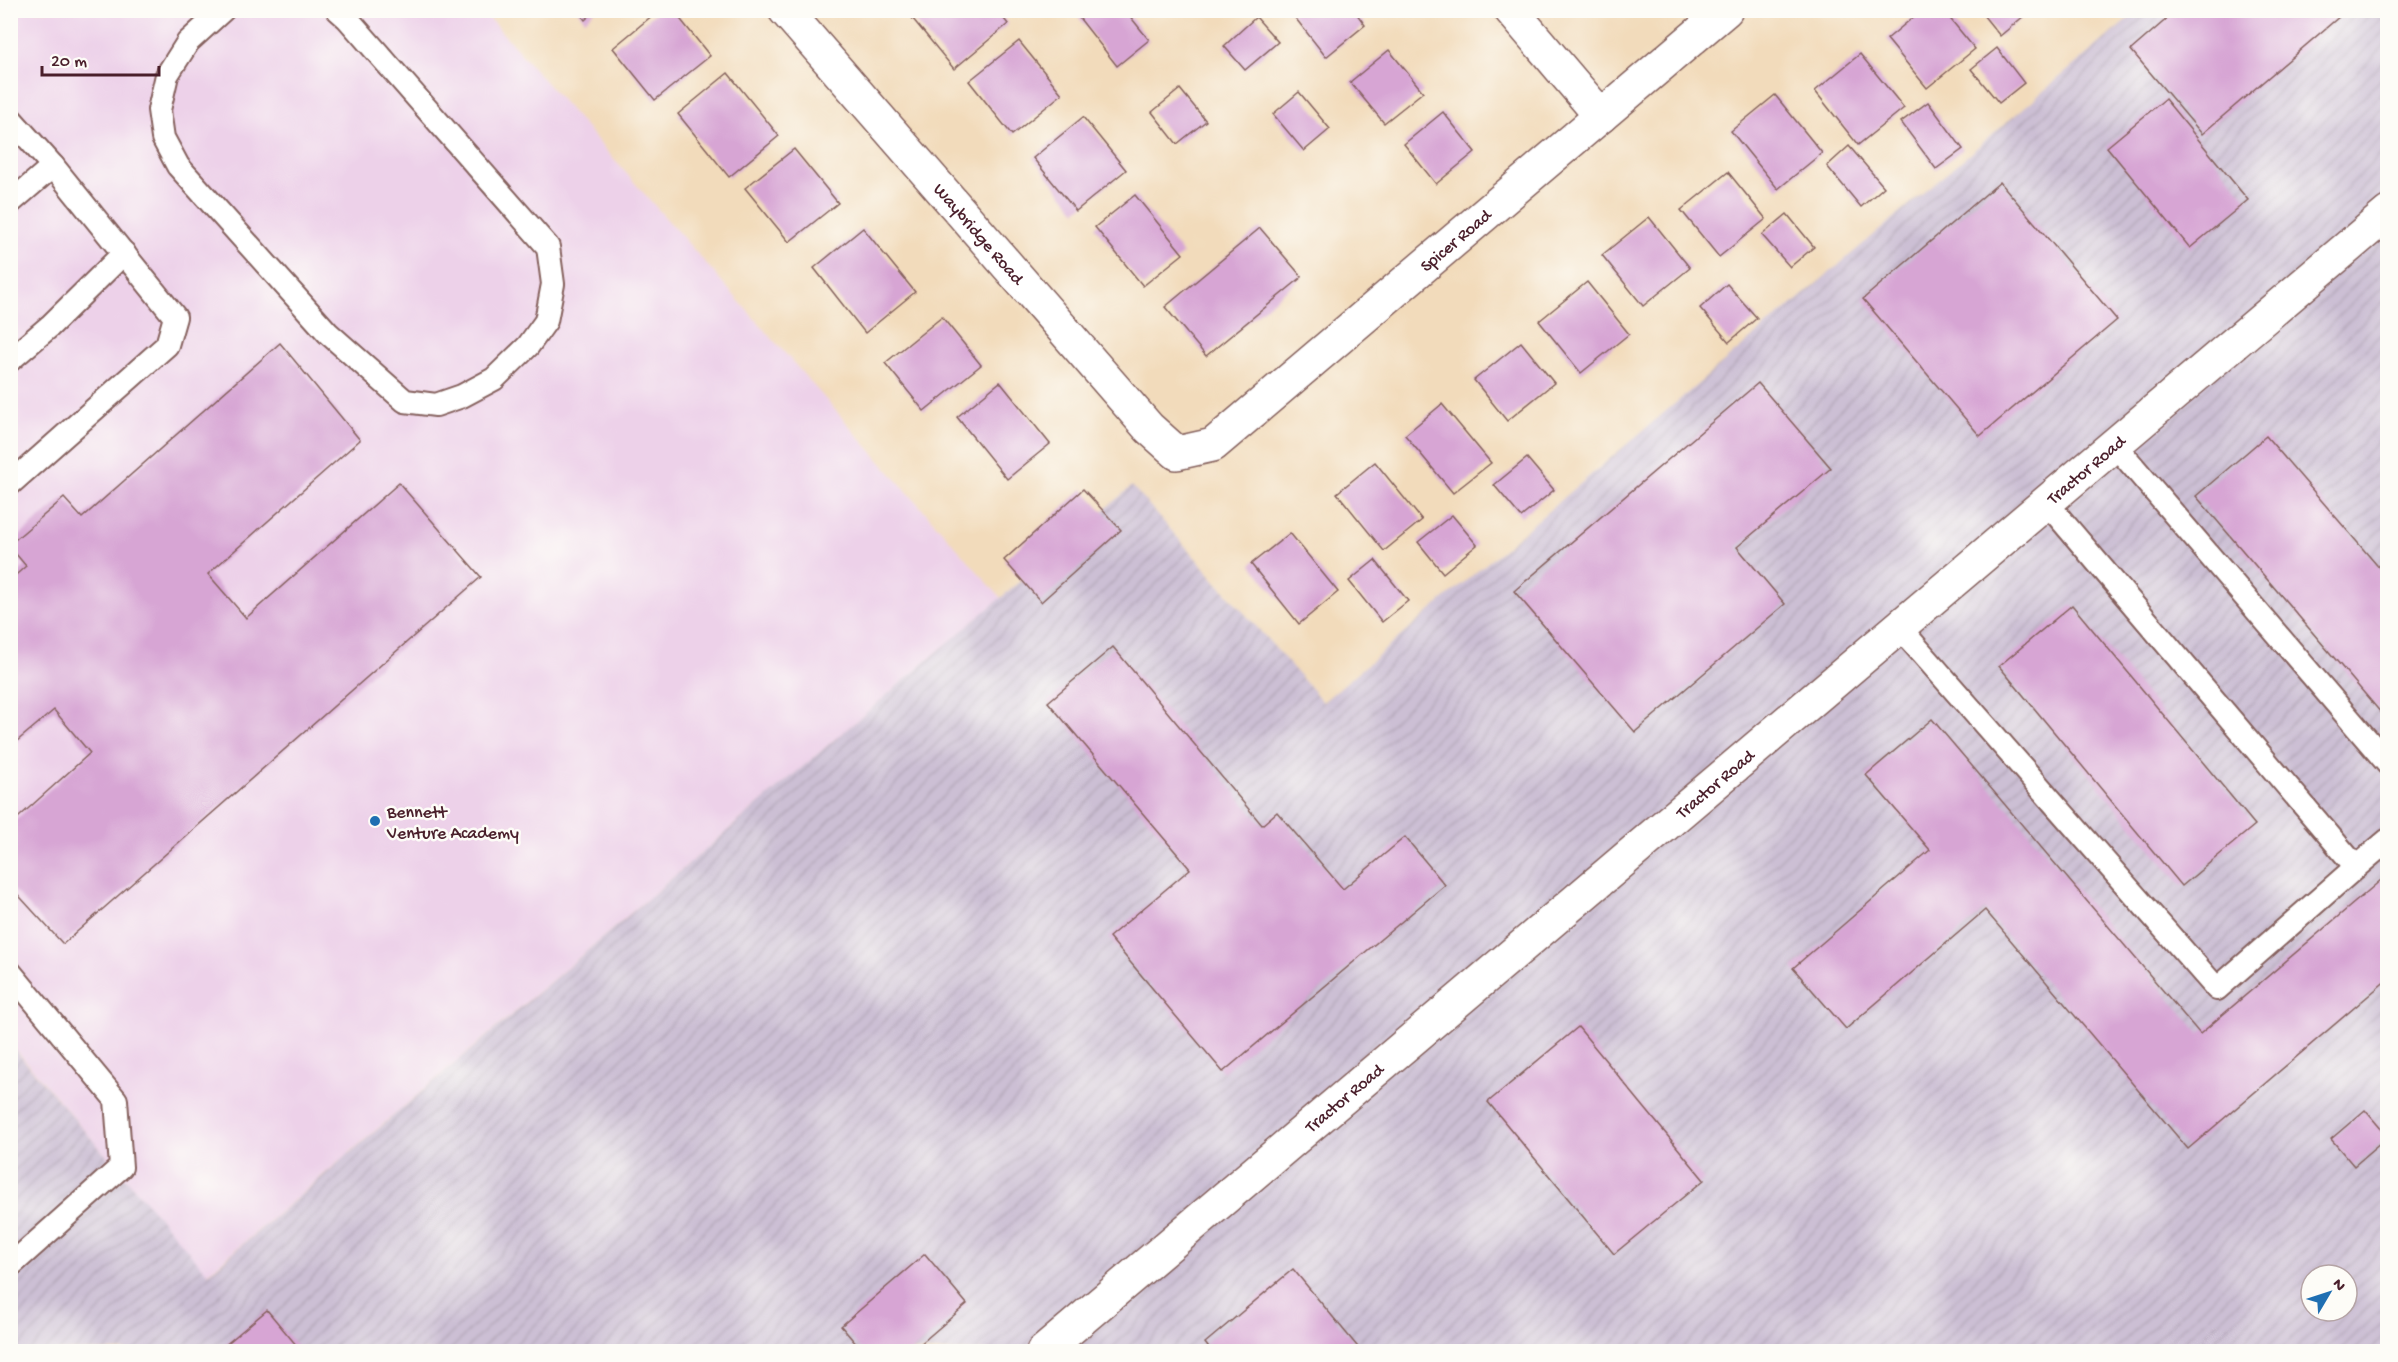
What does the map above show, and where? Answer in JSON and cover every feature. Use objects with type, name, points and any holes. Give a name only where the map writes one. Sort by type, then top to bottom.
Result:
[{"type":"street","name":"Waybridge Road","points":[[785,10],[1149,428],[1177,453]]},
{"type":"street","points":[[1511,10],[1601,116]]},
{"type":"street","name":"Spicer Road","points":[[1177,453],[1213,445],[1726,10]]},
{"type":"street","name":"Tractor Road","points":[[1043,1352],[2388,213]]},
{"type":"lane","points":[[224,10],[188,42],[166,75],[159,110],[163,138],[178,166],[328,333],[405,401],[436,405],[462,396],[494,379],[528,346],[546,321],[553,284],[548,247],[338,10]]},
{"type":"lane","points":[[10,118],[53,166],[175,317],[167,345],[10,484]]},
{"type":"lane","points":[[10,203],[53,166]]},
{"type":"lane","points":[[10,360],[50,326],[124,253]]},
{"type":"lane","points":[[2114,444],[2388,764]]},
{"type":"lane","points":[[2046,502],[2356,867]]},
{"type":"lane","points":[[1899,627],[2217,989],[2388,840]]},
{"type":"lane","points":[[10,972],[116,1100],[121,1167],[10,1266]]},
{"type":"shaded area","name":"Bennett Venture Academy","points":[[10,11],[483,11],[1001,598],[207,1274],[11,1044]]},
{"type":"shaded area","points":[[2138,11],[2387,11],[2387,1351],[11,1351],[10,1044],[208,1274],[1132,486],[1323,702]]},
{"type":"building","points":[[577,10],[596,10],[585,20]]},
{"type":"building","points":[[659,10],[673,10],[710,56],[655,100],[613,48]]},
{"type":"building","points":[[911,10],[997,10],[1008,24],[954,69],[908,13]]},
{"type":"building","points":[[1073,10],[1125,10],[1149,40],[1117,66]]},
{"type":"building","points":[[1289,10],[1354,10],[1365,25],[1326,57]]},
{"type":"building","points":[[1922,10],[1943,10],[1975,49],[1927,88],[1887,39]]},
{"type":"building","points":[[1979,10],[2031,10],[2000,36]]},
{"type":"building","points":[[2177,10],[2347,10],[2202,134],[2131,50]]},
{"type":"building","points":[[1256,17],[1278,42],[1245,70],[1224,46]]},
{"type":"building","points":[[1019,41],[1062,94],[1012,135],[969,81]]},
{"type":"building","points":[[1997,48],[2024,83],[1999,103],[1971,69]]},
{"type":"building","points":[[1389,50],[1423,92],[1384,123],[1350,82]]},
{"type":"building","points":[[1860,54],[1904,108],[1858,145],[1815,91]]},
{"type":"building","points":[[728,73],[779,136],[729,177],[678,114]]},
{"type":"building","points":[[1180,89],[1206,121],[1177,144],[1152,112]]},
{"type":"building","points":[[1299,92],[1330,129],[1304,151],[1273,114]]},
{"type":"building","points":[[1775,95],[1822,153],[1778,189],[1731,131]]},
{"type":"building","points":[[2165,99],[2248,200],[2190,248],[2107,147]]},
{"type":"building","points":[[1928,102],[1963,149],[1936,169],[1901,122]]},
{"type":"building","points":[[1443,112],[1475,152],[1436,184],[1404,144]]},
{"type":"building","points":[[1083,117],[1126,170],[1076,211],[1033,158]]},
{"type":"building","points":[[1849,146],[1884,187],[1861,207],[1827,166]]},
{"type":"building","points":[[794,149],[838,203],[789,242],[745,188]]},
{"type":"building","points":[[1728,172],[1766,219],[1719,257],[1681,210]]},
{"type":"building","points":[[2000,182],[2117,320],[1980,436],[1863,299]]},
{"type":"building","points":[[1135,195],[1183,254],[1143,286],[1095,227]]},
{"type":"building","points":[[1787,214],[1814,247],[1790,267],[1762,235]]},
{"type":"building","points":[[1649,217],[1690,268],[1643,306],[1602,255]]},
{"type":"building","points":[[863,228],[915,292],[865,333],[814,268]]},
{"type":"building","points":[[1260,228],[1302,277],[1206,356],[1165,307]]},
{"type":"building","points":[[1587,282],[1629,334],[1581,373],[1539,321]]},
{"type":"building","points":[[1727,284],[1757,318],[1729,342],[1700,308]]},
{"type":"building","points":[[942,317],[981,365],[924,411],[885,363]]},
{"type":"building","points":[[1521,342],[1554,383],[1507,421],[1474,380]]},
{"type":"building","points":[[280,343],[360,440],[208,574],[246,618],[399,483],[481,577],[63,944],[10,886],[10,825],[90,753],[54,710],[10,747],[10,580],[26,566],[10,544],[64,498],[82,518]]},
{"type":"building","points":[[1000,382],[1050,444],[1007,479],[957,417]]},
{"type":"building","points":[[1758,383],[1831,468],[1737,547],[1785,604],[1635,732],[1514,591]]},
{"type":"building","points":[[1442,404],[1491,463],[1453,493],[1405,435]]},
{"type":"building","points":[[2266,436],[2388,578],[2388,721],[2196,496]]},
{"type":"building","points":[[1527,458],[1554,490],[1521,517],[1494,485]]},
{"type":"building","points":[[1375,462],[1422,520],[1384,551],[1337,493]]},
{"type":"building","points":[[1083,489],[1121,530],[1041,602],[1004,560]]},
{"type":"building","points":[[1452,515],[1477,545],[1443,573],[1418,542]]},
{"type":"building","points":[[1290,533],[1338,592],[1299,624],[1251,564]]},
{"type":"building","points":[[1375,560],[1408,601],[1382,622],[1349,581]]},
{"type":"building","points":[[2072,605],[2255,825],[2182,886],[1999,666]]},
{"type":"building","points":[[1113,647],[1262,825],[1277,812],[1343,889],[1405,837],[1445,885],[1223,1072],[1109,937],[1190,869],[1048,702]]},
{"type":"building","points":[[1932,719],[2200,1034],[2388,874],[2388,979],[2188,1149],[1985,910],[1846,1029],[1793,968],[1930,850],[1866,775]]},
{"type":"building","points":[[1578,1027],[1704,1180],[1614,1254],[1488,1102]]},
{"type":"building","points":[[2365,1110],[2388,1137],[2354,1166],[2331,1139]]},
{"type":"building","points":[[925,1254],[967,1304],[911,1352],[863,1352],[841,1326]]},
{"type":"building","points":[[1293,1269],[1362,1352],[1212,1352],[1205,1343]]},
{"type":"building","points":[[267,1310],[302,1352],[217,1352]]},
{"type":"place","name":"Bennett Venture Academy","points":[[375,821]]}]
